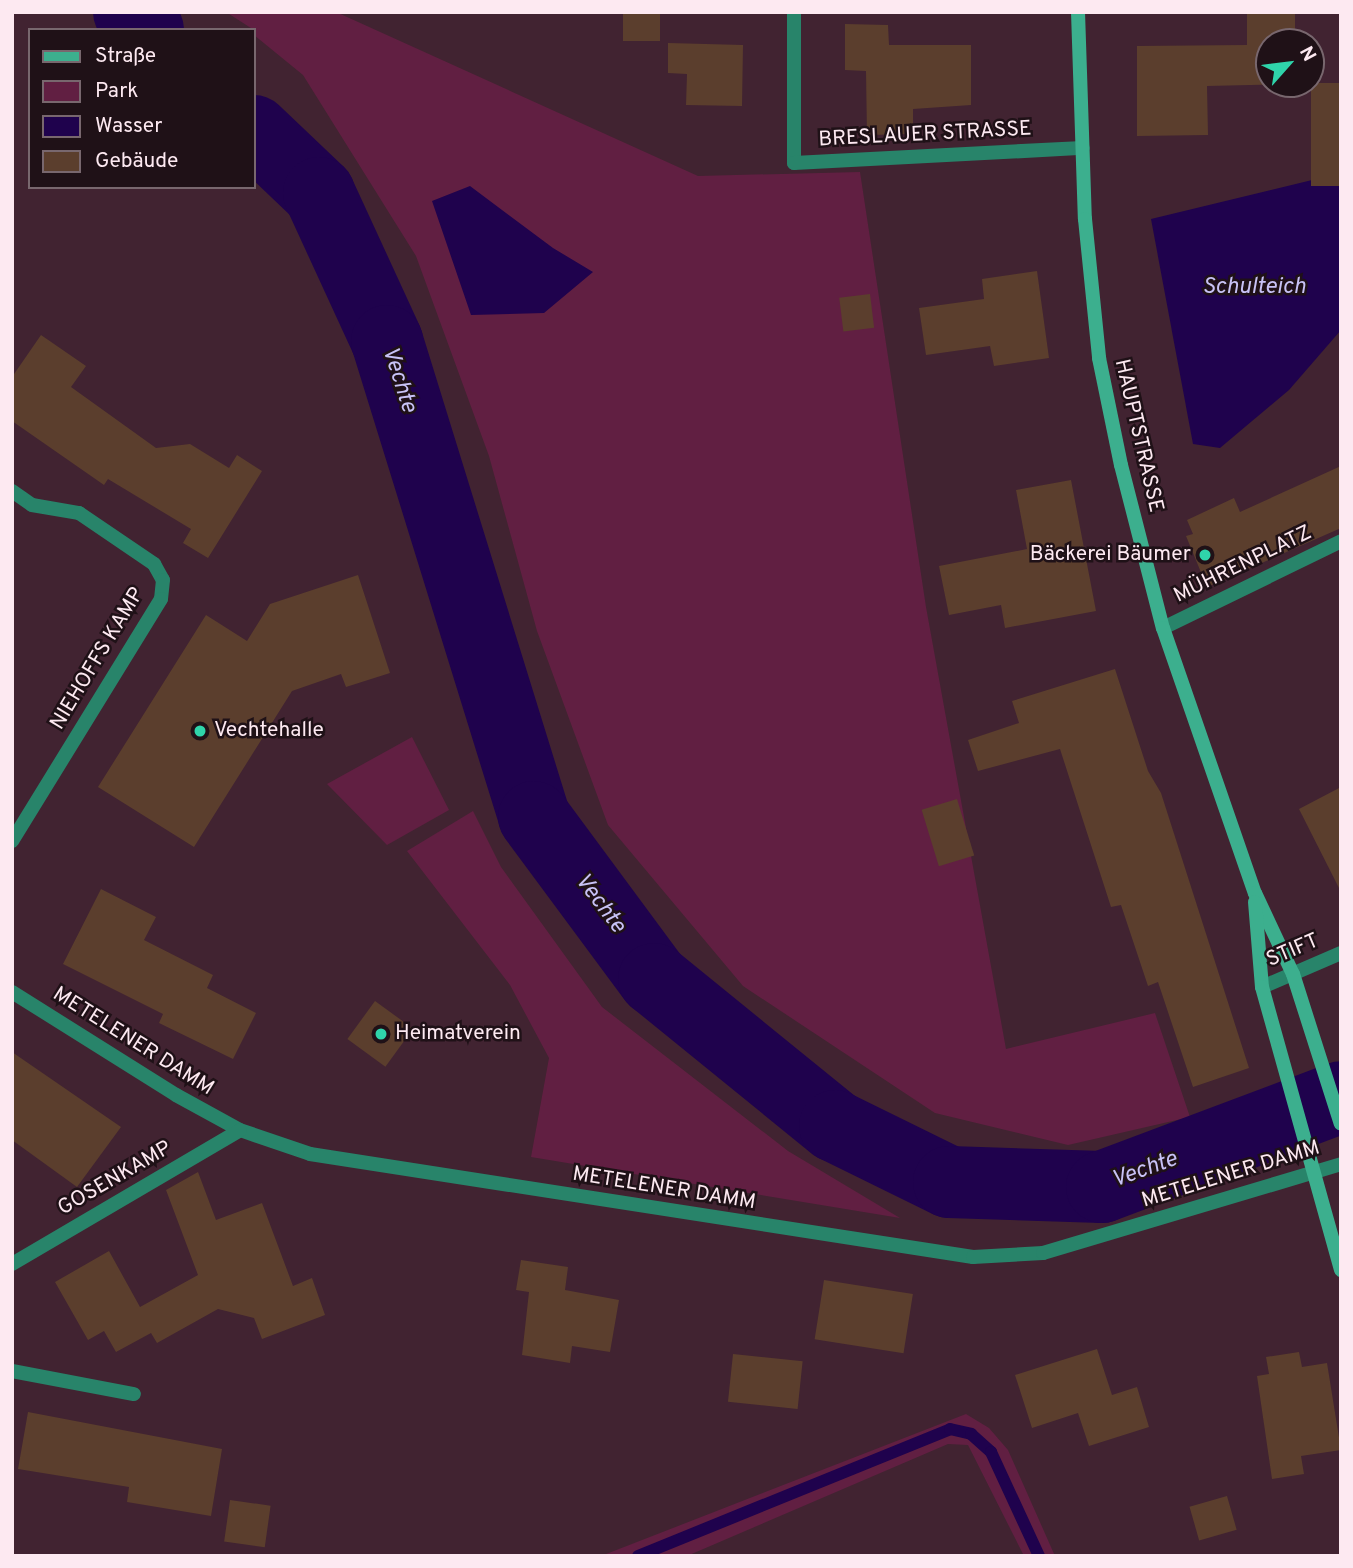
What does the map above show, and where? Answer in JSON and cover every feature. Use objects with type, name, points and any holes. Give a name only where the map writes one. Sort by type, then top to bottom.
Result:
[{"type":"main road","name":"HAUPTSTRASSE","points":[[1078,12],[1083,148],[1099,358],[1121,465],[1163,628],[1255,893],[1293,974],[1319,1048],[1341,1124]]},
{"type":"main road","name":"HAUPTSTRASSE","points":[[1255,893],[1262,987],[1341,1270]]},
{"type":"street","name":"BRESLAUER STRASSE","points":[[794,12],[794,163],[1083,148]]},
{"type":"street","name":"NIEHOFFS KAMP","points":[[12,491],[32,505],[79,513],[155,564],[163,580],[161,599],[12,841]]},
{"type":"street","name":"MÜHRENPLATZ","points":[[1163,628],[1341,541]]},
{"type":"street","name":"STIFT","points":[[1262,987],[1341,953]]},
{"type":"street","name":"METELENER DAMM","points":[[12,992],[176,1095],[240,1130],[310,1154],[973,1257],[1043,1253],[1341,1164]]},
{"type":"street","name":"GOSENKAMP","points":[[12,1264],[240,1130]]},
{"type":"street","points":[[12,1371],[134,1394]]},
{"type":"green space","points":[[226,12],[336,12],[698,176],[860,172],[926,607],[1006,1049],[1155,1013],[1190,1117],[1068,1145],[935,1113],[743,986],[608,825],[537,631],[489,456],[416,256],[303,75],[256,37],[256,28],[251,28]]},
{"type":"green space","points":[[412,737],[449,810],[387,845],[327,784]]},
{"type":"green space","points":[[473,811],[501,867],[602,1007],[788,1151],[900,1218],[531,1157],[549,1058],[510,985],[407,851]]},
{"type":"green space","points":[[966,1414],[989,1428],[1008,1450],[1055,1556],[1024,1556],[968,1445],[948,1444],[687,1556],[601,1556]]},
{"type":"water","name":"Schulteich","points":[[1341,173],[1341,330],[1289,390],[1220,448],[1193,444],[1151,219]]},
{"type":"water","points":[[470,186],[553,248],[593,272],[544,313],[471,315],[432,201]]},
{"type":"building","points":[[623,12],[660,12],[660,41],[623,41]]},
{"type":"building","points":[[1295,12],[1295,28],[1255,28],[1255,85],[1207,86],[1208,135],[1137,136],[1137,46],[1247,45],[1247,13]]},
{"type":"building","points":[[845,24],[888,25],[889,45],[971,45],[971,105],[913,109],[913,134],[867,135],[866,71],[845,70]]},
{"type":"building","points":[[668,43],[743,45],[742,106],[686,105],[687,74],[668,73]]},
{"type":"building","points":[[1325,83],[1341,83],[1341,186],[1311,186],[1311,98],[1325,98]]},
{"type":"building","points":[[1037,271],[1049,358],[994,366],[990,346],[926,355],[919,308],[984,299],[982,279]]},
{"type":"building","points":[[870,294],[874,328],[843,332],[839,298]]},
{"type":"building","points":[[41,335],[86,366],[71,387],[156,448],[190,444],[229,468],[237,455],[262,471],[208,558],[183,543],[191,529],[108,479],[104,485],[12,421],[12,377]]},
{"type":"building","points":[[1341,466],[1341,528],[1207,587],[1186,536],[1193,534],[1187,520],[1234,498],[1240,512]]},
{"type":"building","points":[[1071,480],[1096,611],[1005,628],[1001,605],[949,615],[939,566],[1027,549],[1016,490]]},
{"type":"building","name":"Vechtehalle","points":[[358,575],[390,673],[346,687],[341,674],[292,691],[194,847],[98,787],[206,615],[247,641],[270,604]]},
{"type":"building","points":[[1115,669],[1148,771],[1161,793],[1249,1068],[1193,1087],[1158,982],[1148,986],[1121,905],[1111,907],[1060,749],[978,771],[968,740],[1019,723],[1012,701]]},
{"type":"building","points":[[1341,787],[1341,892],[1299,809]]},
{"type":"building","points":[[957,799],[974,855],[939,866],[922,810]]},
{"type":"building","points":[[101,889],[156,917],[144,940],[213,975],[207,988],[256,1013],[233,1059],[159,1023],[163,1014],[63,964]]},
{"type":"building","name":"Heimatverein","points":[[375,1001],[413,1029],[385,1067],[347,1039]]},
{"type":"building","points":[[12,1052],[121,1127],[77,1187],[12,1140]]},
{"type":"building","points":[[198,1172],[216,1220],[262,1203],[293,1286],[312,1278],[325,1315],[262,1339],[254,1318],[218,1309],[157,1343],[151,1333],[116,1352],[104,1331],[88,1340],[55,1282],[109,1251],[140,1307],[198,1275],[166,1190]]},
{"type":"building","points":[[521,1260],[568,1267],[565,1290],[619,1300],[610,1352],[572,1346],[570,1363],[522,1355],[529,1292],[516,1290]]},
{"type":"building","points":[[824,1280],[913,1294],[904,1353],[815,1339]]},
{"type":"building","points":[[1097,1349],[1112,1395],[1137,1387],[1149,1427],[1089,1446],[1078,1413],[1032,1428],[1015,1375]]},
{"type":"building","points":[[1299,1352],[1302,1367],[1327,1363],[1341,1450],[1301,1456],[1304,1474],[1272,1479],[1257,1376],[1269,1374],[1266,1357]]},
{"type":"building","points":[[733,1354],[803,1361],[798,1409],[728,1402]]},
{"type":"building","points":[[28,1412],[222,1449],[211,1516],[127,1502],[129,1487],[18,1469]]},
{"type":"building","points":[[1227,1496],[1237,1530],[1199,1540],[1190,1507]]},
{"type":"building","points":[[230,1500],[271,1506],[265,1547],[224,1542]]},
{"type":"waterway","name":"Vechte","points":[[129,12],[146,28]]},
{"type":"waterway","name":"Vechte","points":[[256,133],[319,193],[387,341],[534,817],[654,979],[835,1126],[949,1182],[1102,1187],[1341,1097]]},
{"type":"waterway","points":[[638,1556],[950,1429],[971,1434],[991,1452],[1039,1556]]},
{"type":"place","name":"Bäckerei Bäumer","points":[[1205,555]]},
{"type":"place","name":"Vechtehalle","points":[[200,731]]},
{"type":"place","name":"Heimatverein","points":[[381,1034]]}]
